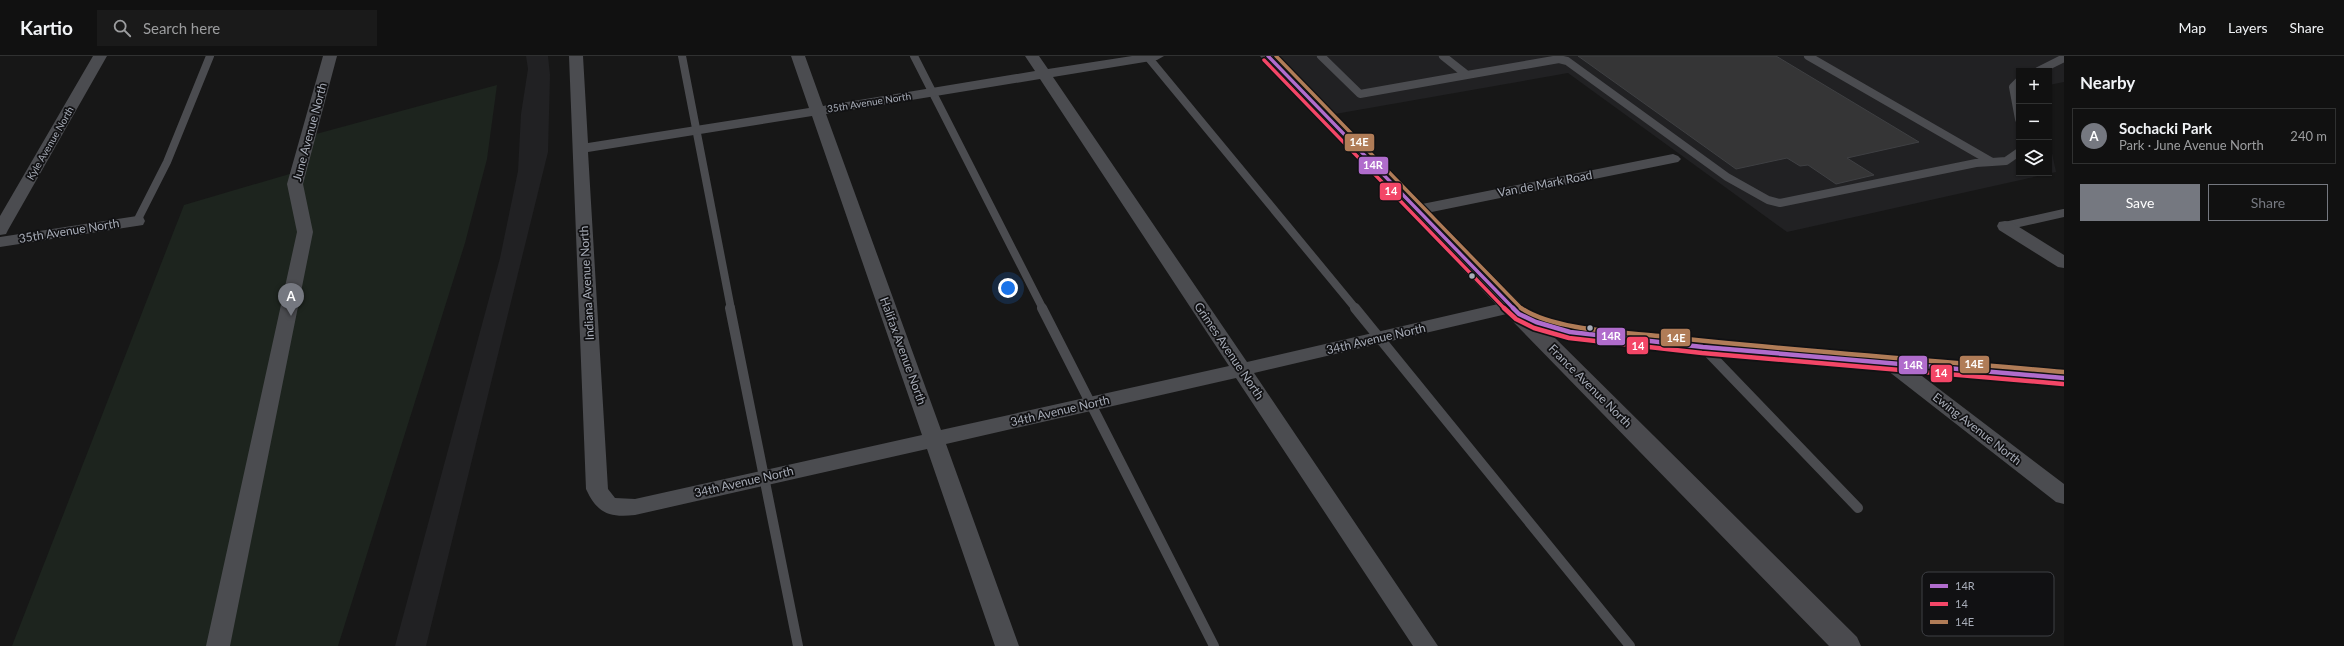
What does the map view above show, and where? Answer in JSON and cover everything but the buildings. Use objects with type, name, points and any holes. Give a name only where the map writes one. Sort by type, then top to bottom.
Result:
[{"type":"street","name":"Kyle Avenue North","points":[[0,230],[100,56]]},
{"type":"street","name":"June Avenue North","points":[[218,646],[232,587],[305,232],[295,184],[330,56]]},
{"type":"street","name":"Indiana Avenue North","points":[[576,56],[597,489],[601,498],[609,506]]},
{"type":"street","name":"Halifax Avenue North","points":[[798,56],[1007,646]]},
{"type":"street","name":"Grimes Avenue North","points":[[1032,56],[1426,646]]},
{"type":"street","name":"35th Avenue North","points":[[581,149],[1151,56]]},
{"type":"street","name":"France Avenue North","points":[[1268,56],[1515,310],[1847,646]]},
{"type":"street","name":"Van de Mark Road","points":[[1417,210],[1673,159]]},
{"type":"street","name":"35th Avenue North","points":[[0,242],[137,221]]},
{"type":"street","points":[[2005,226],[2064,263]]},
{"type":"street","name":"34th Avenue North","points":[[609,506],[620,508],[635,507],[1380,338],[1515,310]]},
{"type":"street","points":[[1515,310],[1536,322],[1570,332],[1703,347],[2064,378]]},
{"type":"street","name":"Ewing Avenue North","points":[[1890,362],[2064,496]]},
{"type":"lane","points":[[137,221],[167,162],[210,56]]},
{"type":"lane","points":[[682,56],[763,478],[798,646]]},
{"type":"lane","points":[[914,56],[1089,404],[1214,646]]},
{"type":"lane","points":[[1151,56],[1630,646]]},
{"type":"lane","points":[[1321,56],[1360,94],[1559,59],[1567,61],[1727,177],[1768,200],[1780,203],[1976,163],[2006,161],[2016,157]]},
{"type":"lane","points":[[1443,56],[1468,75]]},
{"type":"lane","points":[[1808,56],[1992,162]]},
{"type":"lane","points":[[2044,68],[2064,58]]},
{"type":"lane","points":[[2016,84],[2013,87],[2016,103]]},
{"type":"lane","points":[[2005,226],[2064,213]]},
{"type":"lane","points":[[1703,347],[1858,508]]},
{"type":"shaded area","points":[[526,56],[548,56],[550,75],[548,152],[426,646],[395,646],[500,258],[518,171],[521,114],[528,69]]},
{"type":"shaded area","points":[[1279,56],[2064,56],[2064,82],[2052,84],[2052,68],[2016,68],[2016,176],[2038,176],[1787,232],[1568,73],[1335,114]]},
{"type":"shaded area","points":[[497,85],[487,159],[465,243],[338,646],[12,646],[184,205],[293,173],[316,134]]},
{"type":"shaded area","points":[[2052,153],[2056,172],[2052,173]]},
{"type":"transit line","name":"14R","points":[[1268,56],[1494,290],[1519,314],[1536,322],[1570,332],[1703,347],[2064,378]]},
{"type":"transit line","name":"14E","points":[[1276,56],[1498,286],[1522,309],[1538,316],[1571,326],[1704,341],[2064,372]]},
{"type":"transit line","name":"14","points":[[1264,60],[1490,294],[1516,319],[1534,328],[1569,338],[1702,353],[2063,384]]},
{"type":"place","name":"Sochacki Park","points":[[291,316]]}]
